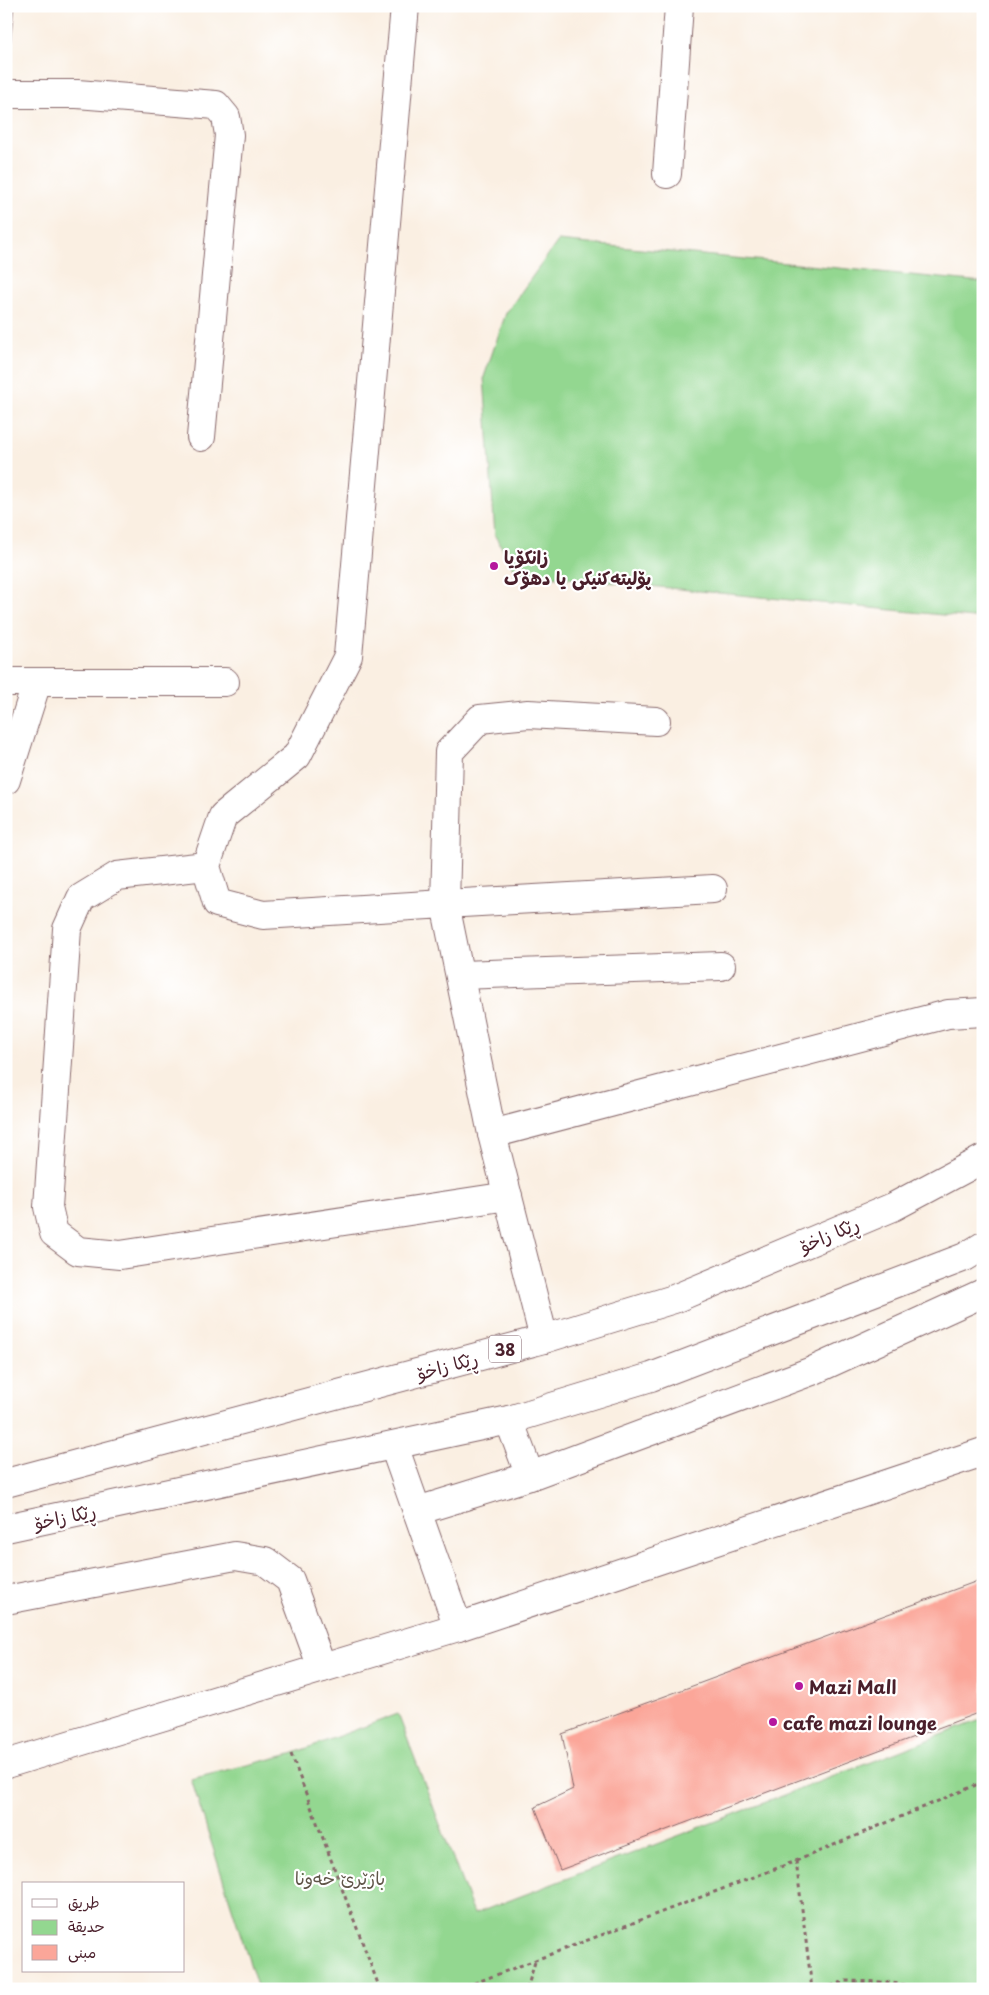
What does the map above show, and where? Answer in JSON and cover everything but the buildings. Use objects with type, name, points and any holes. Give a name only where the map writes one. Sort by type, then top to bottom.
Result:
[{"type":"main road","points":[[405,6],[348,656],[298,756],[223,816],[206,866],[217,903],[263,916],[713,889]]},
{"type":"main road","points":[[667,174],[678,6]]},
{"type":"main road","points":[[6,94],[77,94],[216,105],[226,117],[229,135],[201,437]]},
{"type":"main road","points":[[6,682],[224,682]]},
{"type":"main road","points":[[6,780],[37,682]]},
{"type":"main road","points":[[544,1338],[492,1134],[461,975],[444,904],[449,752],[480,719],[528,714],[656,721]]},
{"type":"main road","points":[[206,866],[117,876],[81,898],[67,928],[48,1207],[54,1233],[78,1251],[120,1255],[508,1196]]},
{"type":"main road","points":[[461,975],[721,966]]},
{"type":"main road","points":[[492,1134],[948,1014],[983,1012]]},
{"type":"main road","name":"ڕێکا زاخۆ","points":[[6,1483],[544,1338],[674,1299],[893,1207],[983,1158]]},
{"type":"main road","name":"ڕێکا زاخۆ","points":[[6,1528],[509,1420],[651,1377],[965,1257],[983,1246]]},
{"type":"main road","points":[[417,1510],[530,1476],[812,1371],[983,1293]]},
{"type":"main road","points":[[509,1420],[530,1476]]},
{"type":"main road","points":[[394,1446],[458,1627]]},
{"type":"main road","points":[[6,1764],[458,1627],[983,1452]]},
{"type":"main road","points":[[6,1600],[235,1556],[266,1561],[290,1580],[322,1668]]},
{"type":"path","points":[[291,1754],[380,1989]]},
{"type":"path","points":[[459,1989],[796,1861],[983,1782]]},
{"type":"path","points":[[796,1861],[812,1989]]},
{"type":"path","points":[[527,1989],[535,1961]]},
{"type":"path","points":[[822,1989],[844,1981],[886,1982],[933,1989]]},
{"type":"green space","points":[[558,241],[983,282],[983,619],[517,573],[495,536],[484,377],[506,313]]},
{"type":"green space","name":"باژێرێ خه‌ونا","points":[[398,1714],[474,1914],[983,1719],[983,1989],[258,1989],[191,1779],[291,1754]]},
{"type":"place","name":"زانکۆیا پۆلیتەکنیکی یا دهۆک","points":[[494,566]]},
{"type":"place","name":"Mazi Mall","points":[[799,1686]]},
{"type":"place","name":"cafe mazi lounge","points":[[773,1722]]}]
